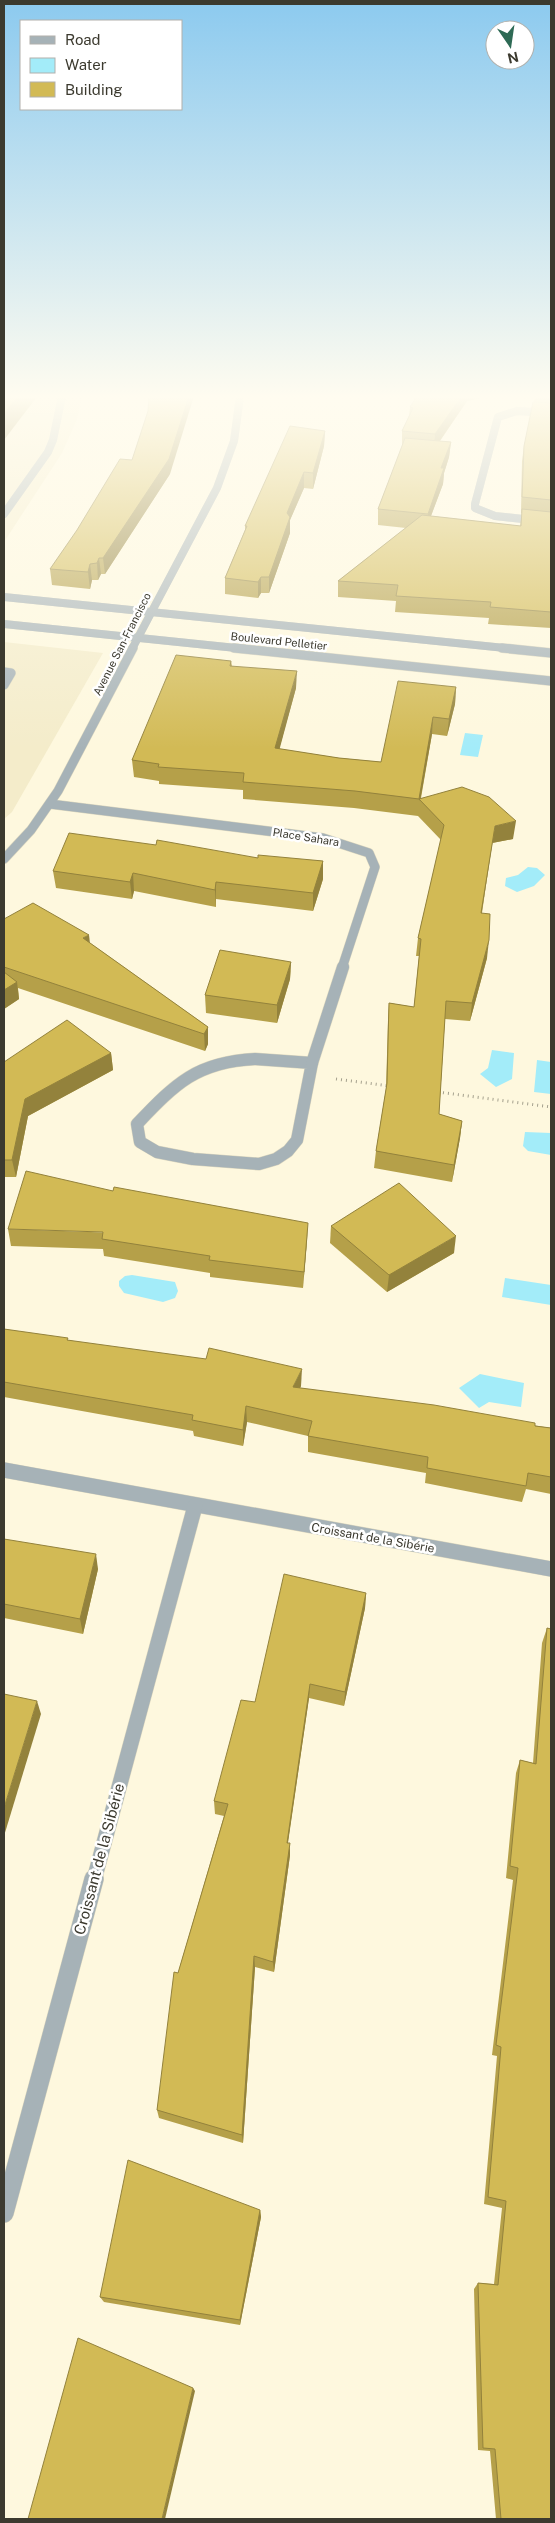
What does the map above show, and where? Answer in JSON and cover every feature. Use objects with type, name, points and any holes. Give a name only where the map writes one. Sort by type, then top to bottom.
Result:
[{"type":"street","name":"Avenue San-Francisco","points":[[4,859],[50,804],[139,638],[203,514]]},
{"type":"street","points":[[486,514],[551,522]]},
{"type":"street","name":"Boulevard Pelletier","points":[[4,597],[551,653]]},
{"type":"street","name":"Boulevard Pelletier","points":[[4,624],[551,681]]},
{"type":"street","points":[[4,672],[11,673],[4,685]]},
{"type":"street","name":"Place Sahara","points":[[50,804],[323,838],[346,843],[369,853],[375,867],[312,1063],[297,1140],[291,1150],[279,1158],[265,1163],[247,1165],[158,1153],[140,1142],[137,1124],[177,1084],[204,1066],[232,1059],[260,1058],[312,1063]]},
{"type":"street","name":"Croissant de la Sibérie","points":[[4,1470],[551,1569]]},
{"type":"street","name":"Croissant de la Sibérie","points":[[4,2212],[195,1506]]},
{"type":"path","points":[[311,1075],[397,1087]]},
{"type":"path","points":[[436,1092],[551,1107]]},
{"type":"shaded area","points":[[4,514],[22,514],[4,542]]},
{"type":"shaded area","points":[[4,642],[103,653],[12,812],[4,819]]},
{"type":"water","points":[[465,733],[483,735],[478,757],[460,755]]},
{"type":"water","points":[[528,867],[537,868],[545,875],[534,886],[517,892],[505,886],[506,878],[518,875]]},
{"type":"water","points":[[492,1050],[514,1053],[512,1079],[496,1087],[480,1074],[488,1068]]},
{"type":"water","points":[[537,1060],[551,1062],[551,1094],[534,1092]]},
{"type":"water","points":[[525,1132],[551,1133],[551,1155],[528,1151],[523,1146]]},
{"type":"water","points":[[132,1275],[175,1282],[178,1291],[175,1298],[163,1302],[124,1293],[119,1286],[119,1281],[125,1276]]},
{"type":"water","points":[[505,1278],[551,1285],[551,1305],[502,1297]]},
{"type":"water","points":[[480,1374],[524,1383],[521,1407],[489,1402],[479,1408],[459,1388]]},
{"type":"building","points":[[87,514],[133,514],[103,558],[99,558],[97,563],[90,564],[88,572],[50,569]]},
{"type":"building","points":[[251,514],[288,514],[290,517],[269,577],[261,577],[258,582],[225,578],[247,526],[245,526]]},
{"type":"building","points":[[522,514],[551,514],[551,612],[490,607],[491,602],[396,596],[398,585],[338,581],[422,515],[521,526]]},
{"type":"building","points":[[176,655],[231,661],[230,666],[297,671],[275,748],[339,758],[381,762],[398,681],[456,687],[449,719],[433,717],[419,799],[355,791],[243,782],[244,773],[158,767],[159,764],[132,760]]},
{"type":"building","points":[[462,787],[489,797],[516,821],[495,826],[481,913],[490,914],[489,940],[472,1003],[446,1001],[439,1114],[462,1121],[454,1165],[376,1151],[387,1083],[389,1003],[414,1007],[421,939],[418,938],[444,825],[419,799]]},
{"type":"building","points":[[69,833],[156,845],[157,840],[258,858],[258,855],[323,861],[313,893],[216,882],[215,890],[133,873],[130,882],[53,871]]},
{"type":"building","points":[[33,903],[89,935],[83,938],[208,1027],[204,1034],[4,967],[4,919]]},
{"type":"building","points":[[220,950],[291,962],[277,1005],[205,995]]},
{"type":"building","points":[[4,972],[17,982],[4,990]]},
{"type":"building","points":[[67,1020],[111,1053],[25,1099],[12,1160],[4,1160],[4,1062]]},
{"type":"building","points":[[26,1171],[113,1191],[114,1187],[308,1223],[304,1272],[209,1260],[210,1256],[102,1239],[103,1232],[8,1229]]},
{"type":"building","points":[[399,1183],[456,1236],[389,1275],[331,1226]]},
{"type":"building","points":[[4,1329],[68,1338],[67,1340],[206,1359],[209,1348],[302,1369],[293,1387],[434,1405],[535,1423],[535,1426],[551,1428],[551,1477],[528,1473],[526,1486],[427,1468],[428,1457],[308,1436],[312,1421],[246,1406],[243,1430],[192,1420],[193,1415],[4,1382]]},
{"type":"building","points":[[4,1539],[96,1554],[80,1619],[4,1604]]},
{"type":"building","points":[[284,1574],[366,1593],[345,1692],[310,1684],[287,1843],[290,1843],[273,1962],[254,1956],[242,2135],[157,2110],[174,1972],[178,1973],[228,1804],[214,1801],[241,1700],[255,1702]]},
{"type":"building","points":[[547,1628],[551,1629],[551,2519],[501,2519],[495,2449],[483,2448],[478,2283],[498,2285],[506,2201],[488,2197],[501,2047],[496,2045],[518,1868],[510,1866],[520,1760],[536,1764]]},
{"type":"building","points":[[4,1694],[37,1701],[4,1808]]},
{"type":"building","points":[[128,2160],[260,2210],[240,2320],[100,2297]]},
{"type":"building","points":[[78,2338],[193,2388],[162,2519],[28,2519]]}]
